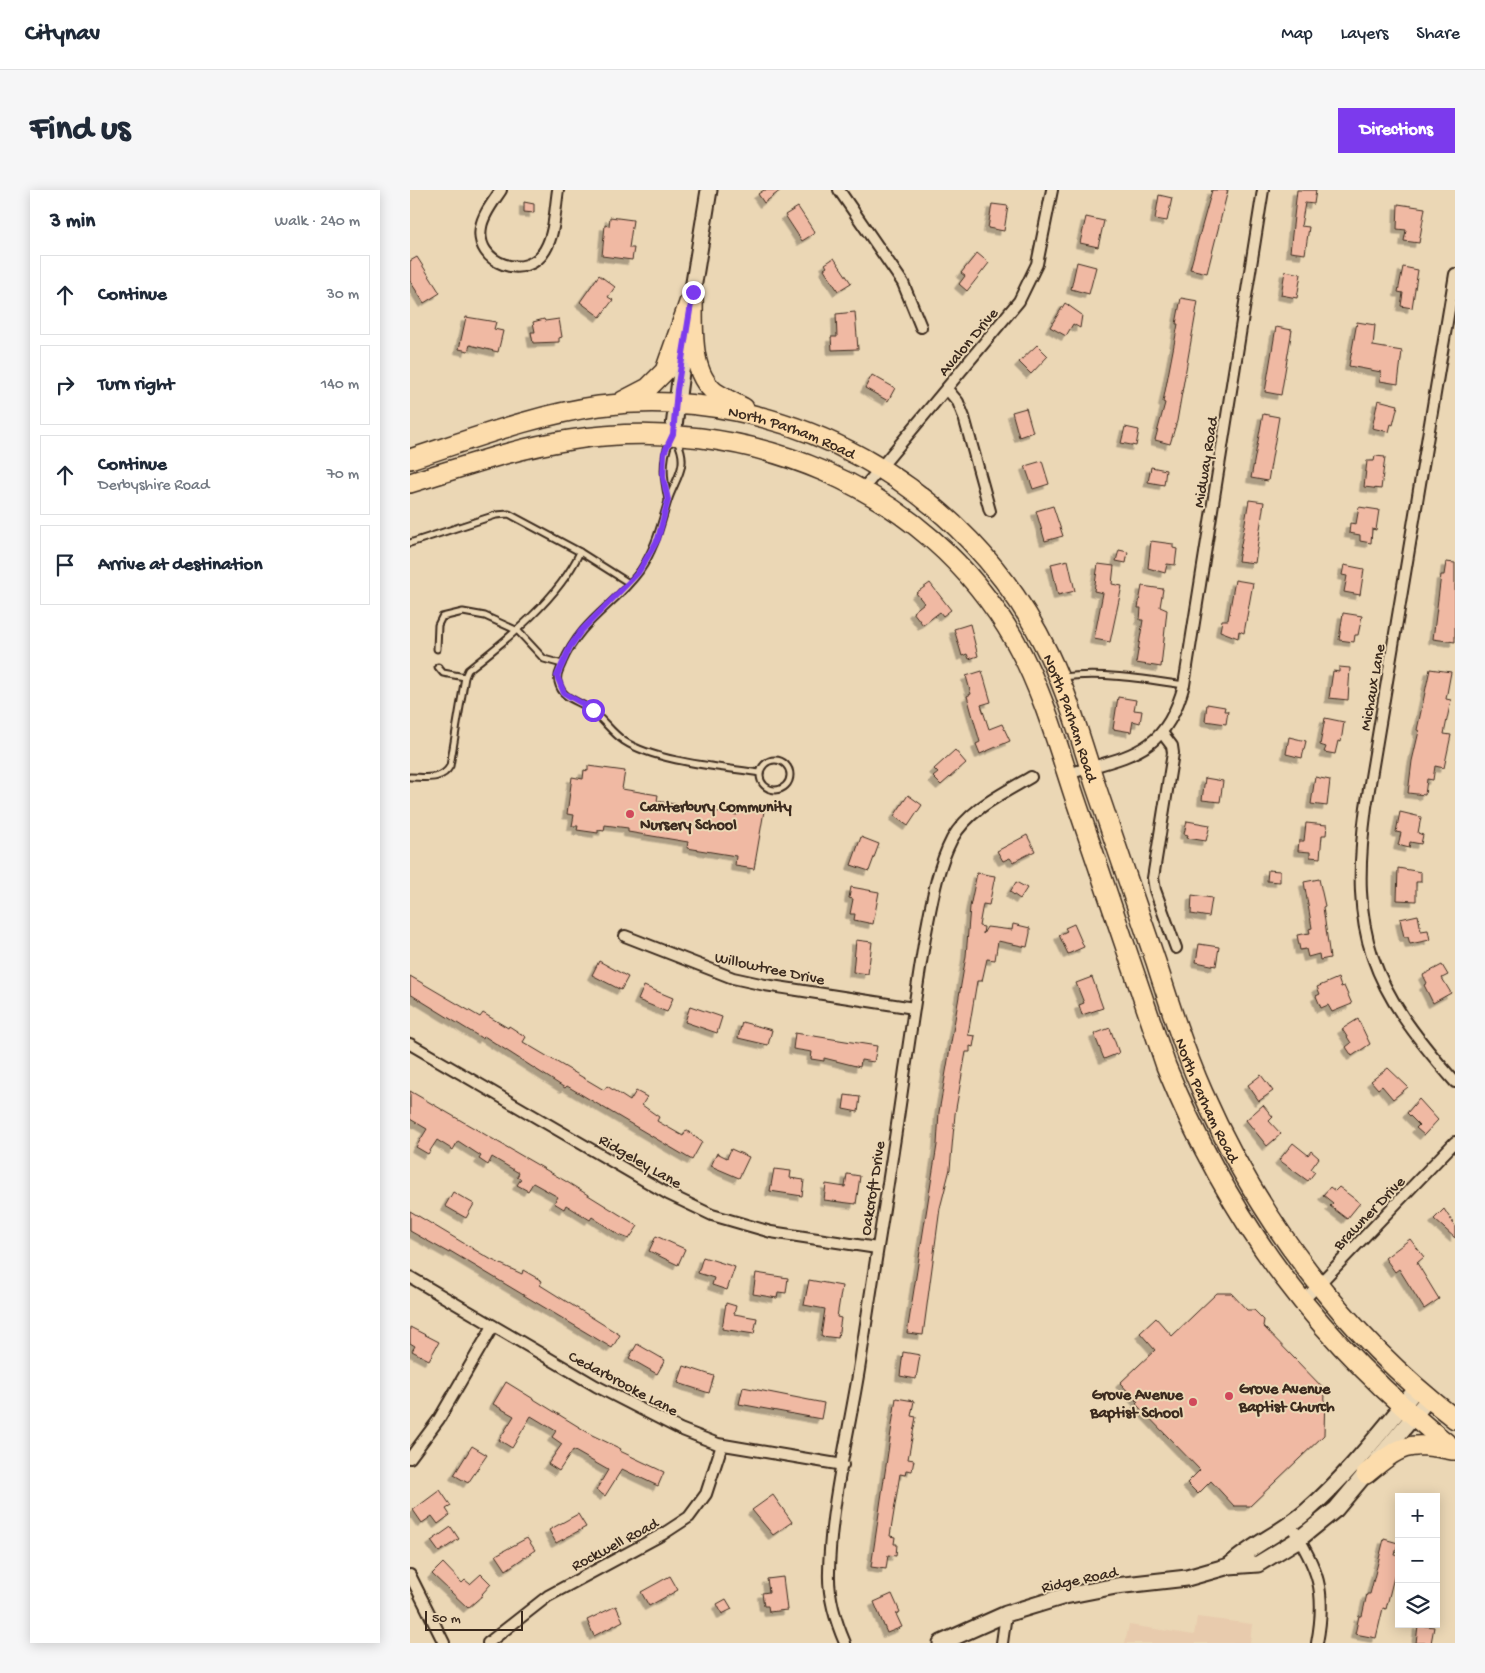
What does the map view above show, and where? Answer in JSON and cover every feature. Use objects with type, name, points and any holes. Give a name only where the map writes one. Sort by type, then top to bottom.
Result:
[{"type":"highway","points":[[615,404],[648,388],[665,371],[693,292]]},
{"type":"highway","points":[[693,292],[696,351],[702,375],[716,392],[756,415]]},
{"type":"highway","name":"North Parham Road","points":[[410,459],[542,418],[579,409],[615,404],[675,403],[756,415],[814,434],[881,467],[941,511],[990,562],[1028,616],[1059,678],[1183,1042],[1201,1089],[1232,1153],[1255,1194],[1318,1285],[1360,1332],[1423,1393],[1455,1419]]},
{"type":"highway","name":"North Parham Road","points":[[410,484],[549,443],[601,436],[673,434],[732,442],[780,454],[826,472],[862,490],[912,523],[939,546],[989,599],[1030,670],[1068,774],[1166,1066],[1186,1114],[1204,1150],[1243,1219],[1302,1302],[1349,1355],[1408,1411],[1455,1450]]},
{"type":"highway","points":[[1366,1474],[1390,1454],[1404,1447],[1428,1445],[1455,1450]]},
{"type":"street","points":[[501,190],[483,220],[480,233],[482,247],[488,255],[501,264],[514,267],[529,265],[538,260],[545,251],[550,239],[558,190]]},
{"type":"street","points":[[673,434],[675,403],[709,190]]},
{"type":"street","points":[[839,190],[903,283],[921,327]]},
{"type":"street","name":"Avalon Drive","points":[[862,490],[1004,321],[1028,285],[1037,264],[1052,190]]},
{"type":"street","name":"Midway Road","points":[[1068,774],[1138,752],[1148,747],[1163,734],[1178,707],[1184,685],[1263,190]]},
{"type":"street","name":"Michaux Lane","points":[[1455,274],[1450,333],[1366,807],[1359,879],[1361,910],[1368,944],[1384,988],[1404,1021],[1455,1082]]},
{"type":"street","points":[[947,389],[958,402],[964,417],[990,511]]},
{"type":"street","points":[[1163,734],[1172,746],[1173,753],[1154,878],[1155,890],[1176,948]]},
{"type":"street","name":"Oakcroft Drive","points":[[845,1643],[836,1621],[829,1591],[829,1570],[843,1465],[933,894],[942,862],[952,840],[964,823],[977,810],[1031,777]]},
{"type":"street","name":"Willowtree Drive","points":[[625,936],[733,978],[774,987],[914,1008]]},
{"type":"street","name":"Ridgeley Lane","points":[[410,1044],[668,1194],[712,1215],[771,1232],[877,1248]]},
{"type":"street","name":"Brawner Drive","points":[[1302,1302],[1455,1142]]},
{"type":"street","name":"Cedarbrooke Lane","points":[[410,1277],[642,1411],[680,1430],[722,1445],[843,1465]]},
{"type":"street","points":[[410,1458],[439,1419],[493,1326]]},
{"type":"street","name":"Ridge Road","points":[[1229,1566],[1246,1550],[1290,1524],[1322,1497],[1408,1411],[1423,1393]]},
{"type":"street","name":"Ridge Road","points":[[941,1643],[1006,1614],[1082,1592],[1187,1578],[1229,1566],[1258,1564],[1300,1539],[1336,1509],[1366,1474],[1408,1411]]},
{"type":"street","name":"Rockwell Road","points":[[488,1643],[548,1596],[663,1534],[688,1517],[706,1494],[722,1445]]},
{"type":"street","points":[[1290,1524],[1300,1539],[1318,1577],[1321,1620],[1317,1643]]},
{"type":"street","points":[[410,1575],[444,1643]]},
{"type":"street","points":[[1002,1643],[1006,1614]]},
{"type":"lane","points":[[668,500],[663,477],[664,453],[673,434]]},
{"type":"lane","points":[[673,434],[682,451],[680,478],[668,500],[664,521],[652,552],[629,583],[581,631],[570,647],[557,676],[564,693],[593,710],[623,740],[635,748],[670,758],[760,773]]},
{"type":"lane","points":[[410,543],[496,515],[510,514],[580,552],[629,583]]},
{"type":"lane","points":[[410,777],[440,776],[446,773],[450,766],[465,677],[468,670],[518,631],[572,570],[580,552]]},
{"type":"lane","points":[[437,648],[438,624],[442,617],[463,612],[485,616],[518,631],[544,659],[562,664]]},
{"type":"lane","points":[[438,667],[443,673],[465,677]]},
{"type":"lane","points":[[1059,678],[1078,675],[1116,676],[1184,685]]},
{"type":"lane","points":[[777,760],[784,763],[789,769],[790,777],[787,784],[781,789],[773,790],[766,787],[760,773],[763,766],[769,761],[777,760]]},
{"type":"shaded area","points":[[1197,1617],[1252,1624],[1250,1643],[1125,1643],[1129,1625],[1194,1635]]},
{"type":"building","points":[[764,190],[781,190],[764,203],[758,194]]},
{"type":"building","points":[[1212,190],[1228,190],[1207,273],[1190,269]]},
{"type":"building","points":[[1297,190],[1316,190],[1314,204],[1305,203],[1301,226],[1309,227],[1305,254],[1290,252]]},
{"type":"building","points":[[1159,195],[1172,198],[1167,221],[1155,219]]},
{"type":"building","points":[[524,202],[534,204],[534,213],[524,212]]},
{"type":"building","points":[[992,204],[1008,206],[1004,231],[988,228]]},
{"type":"building","points":[[1398,204],[1425,208],[1419,243],[1404,241],[1406,230],[1397,229]]},
{"type":"building","points":[[798,207],[815,233],[802,241],[785,215]]},
{"type":"building","points":[[610,217],[633,220],[629,248],[634,248],[632,260],[602,256],[605,225],[609,226]]},
{"type":"building","points":[[1086,217],[1104,221],[1098,247],[1080,243]]},
{"type":"building","points":[[977,253],[989,263],[967,291],[959,284],[965,276],[961,273]]},
{"type":"building","points":[[417,257],[440,293],[424,303],[410,281],[410,261]]},
{"type":"building","points":[[834,258],[851,283],[838,291],[824,269],[827,267],[825,264]]},
{"type":"building","points":[[1077,262],[1096,267],[1089,294],[1071,289]]},
{"type":"building","points":[[1403,267],[1418,270],[1412,308],[1401,306],[1403,293],[1398,292]]},
{"type":"building","points":[[1285,271],[1301,274],[1297,298],[1281,295]]},
{"type":"building","points":[[599,275],[615,287],[608,297],[613,300],[600,317],[580,302]]},
{"type":"building","points":[[1181,298],[1198,301],[1177,421],[1170,444],[1155,440],[1165,403],[1163,402]]},
{"type":"building","points":[[1065,303],[1082,315],[1080,328],[1073,324],[1066,336],[1050,327]]},
{"type":"building","points":[[855,312],[858,349],[832,350],[831,337],[837,337],[836,314]]},
{"type":"building","points":[[466,317],[496,322],[494,329],[503,331],[498,352],[470,345],[468,351],[459,349]]},
{"type":"building","points":[[544,319],[545,321],[559,319],[562,337],[559,338],[559,342],[533,343],[531,332],[535,332],[533,322]]},
{"type":"building","points":[[1357,322],[1375,325],[1373,346],[1402,351],[1398,384],[1380,381],[1381,372],[1349,366]]},
{"type":"building","points":[[1276,327],[1292,330],[1281,395],[1265,392]]},
{"type":"building","points":[[1037,345],[1048,356],[1031,374],[1019,362]]},
{"type":"building","points":[[872,375],[895,388],[888,401],[865,388]]},
{"type":"building","points":[[1378,400],[1398,405],[1393,425],[1391,424],[1389,432],[1372,428]]},
{"type":"building","points":[[1026,408],[1033,432],[1019,437],[1012,412]]},
{"type":"building","points":[[1263,414],[1279,417],[1268,481],[1251,478]]},
{"type":"building","points":[[1125,427],[1139,430],[1136,446],[1121,443]]},
{"type":"building","points":[[1375,456],[1385,457],[1381,489],[1364,487],[1367,461],[1374,461]]},
{"type":"building","points":[[1042,461],[1049,484],[1033,489],[1025,466]]},
{"type":"building","points":[[1151,467],[1166,470],[1164,485],[1148,482]]},
{"type":"building","points":[[1249,500],[1264,502],[1255,563],[1238,561]]},
{"type":"building","points":[[1053,506],[1063,536],[1045,541],[1036,511]]},
{"type":"building","points":[[1359,507],[1379,510],[1376,530],[1372,529],[1371,543],[1360,541],[1360,535],[1349,533],[1350,523],[1356,524]]},
{"type":"building","points":[[1151,541],[1173,544],[1173,548],[1177,549],[1175,565],[1167,564],[1165,573],[1148,568]]},
{"type":"building","points":[[1119,550],[1128,552],[1126,563],[1116,561]]},
{"type":"building","points":[[1068,560],[1075,591],[1058,595],[1051,564]]},
{"type":"building","points":[[1446,562],[1455,563],[1455,642],[1433,639],[1441,575],[1444,575]]},
{"type":"building","points":[[1098,564],[1114,566],[1112,584],[1122,586],[1110,642],[1094,639],[1103,593],[1094,591]]},
{"type":"building","points":[[1344,565],[1364,569],[1360,595],[1344,592],[1347,576],[1342,575]]},
{"type":"building","points":[[1235,580],[1253,583],[1244,633],[1239,631],[1238,638],[1220,631],[1222,620],[1228,620]]},
{"type":"building","points":[[930,583],[951,610],[943,616],[940,612],[923,625],[913,612],[924,603],[916,593]]},
{"type":"building","points":[[1142,586],[1163,589],[1160,607],[1167,610],[1161,667],[1136,663],[1143,620],[1140,620],[1141,608],[1138,608]]},
{"type":"building","points":[[1343,613],[1362,616],[1358,635],[1355,635],[1354,642],[1339,640]]},
{"type":"building","points":[[970,624],[978,656],[969,659],[967,654],[962,656],[954,629]]},
{"type":"building","points":[[1339,667],[1350,668],[1348,700],[1329,698],[1333,671],[1339,672]]},
{"type":"building","points":[[1430,669],[1451,672],[1446,699],[1451,700],[1444,734],[1451,735],[1444,768],[1435,766],[1433,780],[1427,779],[1425,795],[1408,793],[1412,761],[1419,731],[1417,730]]},
{"type":"building","points":[[982,671],[991,702],[981,705],[989,729],[1002,724],[1010,741],[980,754],[976,744],[980,742],[967,696],[971,694],[966,676]]},
{"type":"building","points":[[1118,697],[1136,700],[1134,710],[1142,711],[1140,723],[1133,721],[1131,732],[1113,729]]},
{"type":"building","points":[[1207,704],[1225,707],[1224,711],[1228,711],[1226,724],[1205,721]]},
{"type":"building","points":[[1325,718],[1344,722],[1341,742],[1338,741],[1335,754],[1324,752],[1326,747],[1320,745]]},
{"type":"building","points":[[1289,737],[1306,741],[1302,758],[1286,754]]},
{"type":"building","points":[[955,750],[966,763],[941,785],[933,777],[938,773],[934,769]]},
{"type":"building","name":"Canterbury Community Nursery School","points":[[588,766],[625,771],[622,789],[658,795],[657,801],[737,815],[739,807],[764,811],[754,869],[735,866],[736,856],[687,848],[688,842],[628,832],[628,828],[605,825],[604,831],[598,830],[598,833],[577,830],[578,826],[572,826],[574,815],[567,814],[572,777],[583,779],[584,770],[588,771]]},
{"type":"building","points":[[1315,777],[1330,780],[1327,806],[1311,804]]},
{"type":"building","points":[[1205,778],[1223,781],[1220,802],[1202,800]]},
{"type":"building","points":[[908,795],[922,805],[908,826],[894,816]]},
{"type":"building","points":[[1400,812],[1421,817],[1418,833],[1423,835],[1421,844],[1410,842],[1409,848],[1398,845],[1401,833],[1396,832]]},
{"type":"building","points":[[1187,821],[1210,825],[1206,841],[1187,838],[1188,835],[1184,834]]},
{"type":"building","points":[[1306,823],[1327,825],[1326,835],[1322,835],[1320,858],[1310,857],[1310,852],[1298,851],[1299,841],[1304,841]]},
{"type":"building","points":[[1027,835],[1035,851],[1013,862],[1010,858],[1003,861],[997,851]]},
{"type":"building","points":[[861,837],[879,844],[869,871],[851,865]]},
{"type":"building","points":[[1398,868],[1421,872],[1421,882],[1416,882],[1416,901],[1397,900]]},
{"type":"building","points":[[1268,870],[1280,871],[1280,882],[1267,881]]},
{"type":"building","points":[[977,873],[995,876],[989,905],[983,904],[979,926],[984,927],[983,934],[987,927],[1012,930],[1013,924],[1030,928],[1030,933],[1027,947],[998,941],[995,960],[987,959],[982,981],[977,981],[968,1035],[975,1036],[973,1047],[970,1046],[970,1052],[966,1052],[955,1114],[950,1169],[940,1208],[923,1335],[907,1333],[937,1145],[939,1112],[966,956],[970,907]]},
{"type":"building","points":[[1319,879],[1325,906],[1323,907],[1330,958],[1320,960],[1319,954],[1308,957],[1306,949],[1300,950],[1297,935],[1310,933],[1309,929],[1312,928],[1304,882]]},
{"type":"building","points":[[1016,882],[1027,888],[1020,899],[1010,892]]},
{"type":"building","points":[[851,887],[879,892],[873,924],[854,920],[855,914],[850,914],[853,899],[849,898]]},
{"type":"building","points":[[1192,895],[1212,898],[1209,917],[1191,914]]},
{"type":"building","points":[[1418,915],[1421,931],[1428,930],[1430,940],[1410,944],[1408,937],[1404,937],[1400,919]]},
{"type":"building","points":[[1074,924],[1084,947],[1068,954],[1059,935],[1067,931],[1065,928]]},
{"type":"building","points":[[856,940],[872,942],[868,974],[853,972]]},
{"type":"building","points":[[1199,944],[1219,947],[1216,966],[1196,962]]},
{"type":"building","points":[[599,961],[628,977],[621,990],[592,975]]},
{"type":"building","points":[[1442,965],[1448,975],[1442,978],[1451,993],[1433,1003],[1424,985],[1427,983],[1423,975]]},
{"type":"building","points":[[410,976],[480,1017],[483,1013],[508,1028],[509,1026],[526,1037],[523,1042],[604,1090],[607,1086],[630,1101],[636,1091],[647,1097],[642,1105],[659,1117],[657,1121],[683,1136],[686,1130],[702,1142],[692,1160],[567,1086],[565,1088],[484,1036],[483,1039],[410,994]]},
{"type":"building","points":[[1092,977],[1103,1008],[1082,1015],[1079,1005],[1084,1003],[1076,983]]},
{"type":"building","points":[[1338,978],[1341,987],[1344,986],[1352,1004],[1332,1012],[1328,1005],[1321,1008],[1316,996],[1320,994],[1317,987]]},
{"type":"building","points":[[644,986],[673,998],[667,1012],[638,1000]]},
{"type":"building","points":[[690,1006],[722,1017],[717,1033],[685,1022]]},
{"type":"building","points":[[1358,1019],[1370,1044],[1352,1056],[1346,1047],[1351,1043],[1342,1029]]},
{"type":"building","points":[[742,1022],[772,1030],[768,1045],[738,1038]]},
{"type":"building","points":[[1110,1028],[1119,1053],[1104,1059],[1094,1034]]},
{"type":"building","points":[[795,1033],[877,1046],[874,1062],[861,1060],[860,1067],[824,1058],[824,1061],[811,1059],[812,1052],[793,1049]]},
{"type":"building","points":[[1388,1068],[1408,1087],[1393,1099],[1382,1086],[1378,1089],[1371,1081]]},
{"type":"building","points":[[1261,1075],[1273,1091],[1259,1101],[1248,1085]]},
{"type":"building","points":[[410,1091],[567,1182],[638,1226],[629,1239],[619,1235],[592,1217],[590,1220],[566,1205],[564,1209],[554,1203],[558,1197],[533,1183],[528,1191],[517,1185],[521,1179],[517,1177],[519,1173],[492,1157],[488,1165],[479,1159],[481,1156],[458,1141],[453,1150],[437,1140],[428,1154],[416,1147],[427,1129],[410,1119]]},
{"type":"building","points":[[845,1095],[860,1097],[858,1112],[843,1109]]},
{"type":"building","points":[[1419,1099],[1438,1120],[1424,1135],[1416,1128],[1419,1125],[1407,1113]]},
{"type":"building","points":[[1263,1105],[1273,1117],[1269,1121],[1281,1134],[1267,1146],[1246,1120]]},
{"type":"building","points":[[1293,1143],[1308,1155],[1311,1151],[1319,1158],[1311,1169],[1315,1172],[1308,1181],[1279,1160]]},
{"type":"building","points":[[731,1149],[749,1157],[739,1178],[711,1166],[717,1153],[727,1158]]},
{"type":"building","points":[[774,1169],[791,1171],[790,1178],[804,1180],[802,1196],[770,1191]]},
{"type":"building","points":[[847,1174],[860,1176],[856,1204],[824,1200],[826,1184],[845,1187]]},
{"type":"building","points":[[1330,1187],[1335,1191],[1339,1187],[1360,1203],[1347,1219],[1330,1206],[1333,1203],[1323,1195]]},
{"type":"building","points":[[453,1192],[474,1204],[466,1218],[445,1206]]},
{"type":"building","points":[[1444,1209],[1455,1226],[1455,1238],[1434,1219]]},
{"type":"building","points":[[410,1211],[490,1259],[522,1274],[523,1270],[542,1281],[540,1285],[620,1335],[612,1348],[450,1251],[449,1253],[410,1231]]},
{"type":"building","points":[[656,1236],[685,1249],[678,1265],[649,1251]]},
{"type":"building","points":[[1410,1239],[1424,1257],[1417,1263],[1439,1299],[1424,1309],[1399,1269],[1395,1272],[1385,1258]]},
{"type":"building","points":[[703,1257],[735,1267],[727,1290],[712,1285],[714,1278],[698,1273]]},
{"type":"building","points":[[756,1273],[788,1278],[786,1293],[778,1292],[777,1298],[753,1294]]},
{"type":"building","points":[[809,1280],[842,1286],[837,1317],[841,1318],[838,1338],[821,1336],[825,1309],[804,1305]]},
{"type":"building","name":"Grove Avenue Baptist Church","points":[[1217,1293],[1231,1293],[1247,1310],[1254,1310],[1264,1320],[1263,1326],[1325,1390],[1324,1435],[1250,1506],[1234,1506],[1211,1481],[1198,1494],[1187,1483],[1200,1470],[1136,1404],[1138,1402],[1120,1383],[1155,1350],[1140,1333],[1156,1318],[1172,1336]]},
{"type":"building","points":[[726,1303],[736,1306],[734,1314],[757,1318],[754,1334],[722,1329]]},
{"type":"building","points":[[410,1327],[439,1342],[429,1360],[412,1351],[415,1346],[410,1343]]},
{"type":"building","points":[[637,1344],[665,1360],[657,1374],[629,1358]]},
{"type":"building","points":[[903,1352],[920,1355],[916,1379],[900,1376]]},
{"type":"building","points":[[684,1366],[714,1376],[709,1393],[678,1383]]},
{"type":"building","points":[[506,1382],[592,1435],[621,1449],[620,1451],[664,1472],[658,1486],[622,1469],[605,1496],[596,1490],[608,1470],[573,1450],[559,1471],[548,1464],[562,1444],[552,1437],[556,1431],[531,1416],[512,1448],[499,1440],[514,1416],[493,1404]]},
{"type":"building","points":[[743,1387],[824,1403],[821,1419],[739,1404]]},
{"type":"building","points":[[896,1398],[914,1401],[911,1416],[916,1417],[908,1459],[914,1460],[912,1471],[906,1470],[905,1475],[900,1474],[890,1536],[895,1537],[894,1544],[897,1544],[896,1556],[888,1555],[886,1569],[871,1567]]},
{"type":"building","points":[[472,1446],[487,1455],[468,1483],[454,1475]]},
{"type":"building","points":[[440,1490],[451,1506],[446,1509],[450,1515],[438,1524],[432,1516],[422,1523],[413,1510]]},
{"type":"building","points":[[773,1495],[792,1522],[773,1535],[752,1510]]},
{"type":"building","points":[[578,1514],[586,1527],[556,1543],[549,1530]]},
{"type":"building","points":[[451,1527],[459,1539],[439,1552],[431,1541]]},
{"type":"building","points":[[527,1538],[535,1550],[506,1570],[496,1555]]},
{"type":"building","points":[[1384,1539],[1395,1542],[1395,1573],[1386,1609],[1383,1608],[1376,1638],[1355,1634],[1359,1616],[1362,1616],[1367,1594],[1370,1594]]},
{"type":"building","points":[[443,1563],[462,1583],[465,1580],[470,1584],[481,1574],[491,1584],[483,1595],[468,1608],[432,1574]]},
{"type":"building","points":[[670,1576],[678,1590],[649,1606],[641,1592]]},
{"type":"building","points":[[783,1577],[787,1610],[769,1612],[768,1606],[764,1606],[762,1593],[769,1592],[767,1579]]},
{"type":"building","points":[[892,1594],[900,1612],[896,1614],[902,1627],[887,1633],[874,1602]]},
{"type":"building","points":[[726,1599],[732,1609],[722,1614],[717,1604]]},
{"type":"building","points":[[616,1606],[623,1621],[594,1636],[587,1620]]},
{"type":"building","points":[[1418,1628],[1434,1628],[1431,1643],[1416,1643]]},
{"type":"place","name":"Canterbury Community Nursery School","points":[[630,814]]},
{"type":"place","name":"Grove Avenue Baptist Church","points":[[1229,1396]]},
{"type":"place","name":"Grove Avenue Baptist School","points":[[1193,1402]]},
{"type":"route","points":[[593,710],[570,699],[560,687],[557,676],[570,647],[581,631],[638,573],[658,539],[668,500],[663,477],[664,453],[673,434],[675,403],[693,292]]}]
